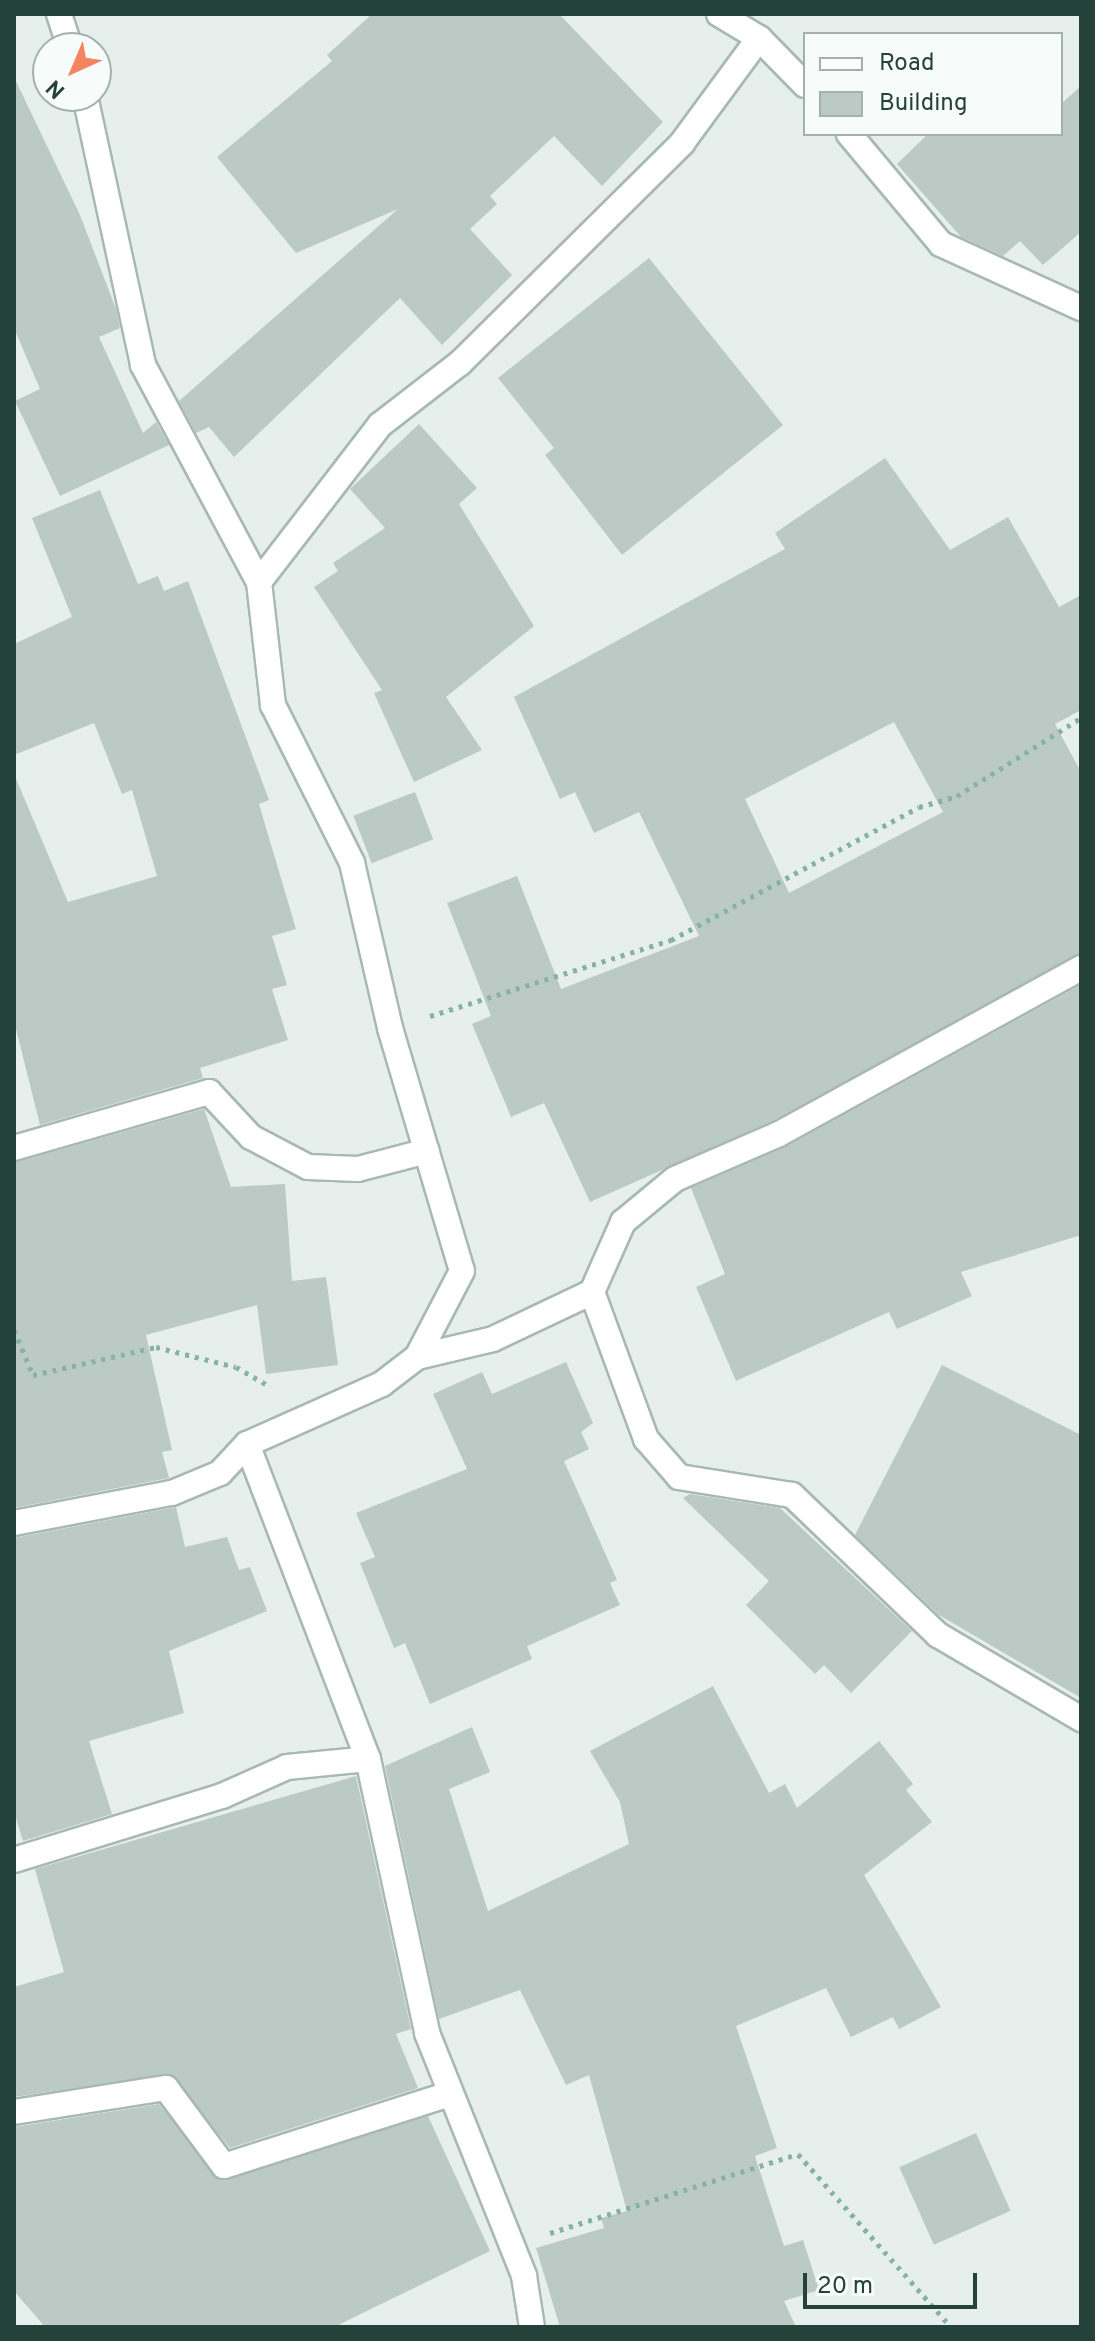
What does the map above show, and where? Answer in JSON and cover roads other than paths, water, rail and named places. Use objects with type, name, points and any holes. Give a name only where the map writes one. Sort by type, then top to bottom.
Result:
[{"type":"street","points":[[719,14],[759,38],[803,83]]},
{"type":"street","points":[[259,582],[380,425],[460,363],[682,143],[759,38]]},
{"type":"street","points":[[88,112],[143,365],[259,582],[273,705],[352,863],[390,1028],[462,1271],[417,1357]]},
{"type":"street","points":[[851,136],[941,244],[1081,308]]},
{"type":"street","points":[[14,1523],[172,1493],[220,1473],[247,1444],[382,1384],[417,1357],[493,1339],[592,1292],[623,1222],[675,1179],[779,1134],[1081,968]]},
{"type":"street","points":[[14,1148],[209,1092],[251,1137],[308,1167],[358,1169],[427,1151]]},
{"type":"street","points":[[592,1292],[646,1439],[679,1477],[792,1495],[938,1635],[1081,1719]]},
{"type":"street","points":[[247,1444],[368,1759],[427,2033],[511,2245],[532,2327]]},
{"type":"street","points":[[14,1860],[222,1796],[287,1767],[368,1759]]},
{"type":"street","points":[[14,2112],[166,2088],[224,2166],[449,2094]]}]
